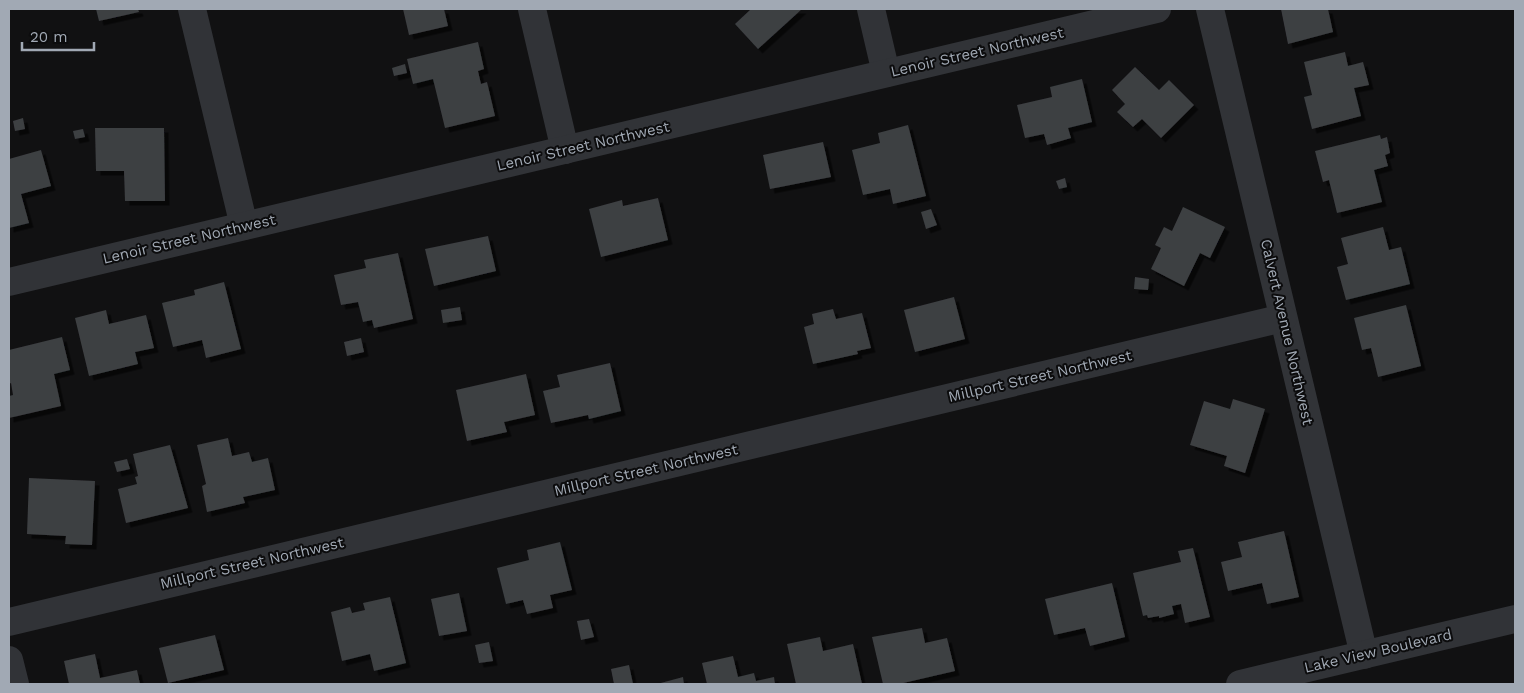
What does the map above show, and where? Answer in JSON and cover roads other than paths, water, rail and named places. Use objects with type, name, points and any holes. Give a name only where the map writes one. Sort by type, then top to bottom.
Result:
[{"type":"street","points":[[192,9],[244,226]]},
{"type":"street","points":[[532,9],[565,150]]},
{"type":"street","points":[[870,9],[886,73]]},
{"type":"street","name":"Lenoir Street Northwest","points":[[9,282],[1157,9]]},
{"type":"street","name":"Calvert Avenue Northwest","points":[[1210,9],[1364,655]]},
{"type":"street","name":"Millport Street Northwest","points":[[9,622],[1283,318]]},
{"type":"street","name":"Lake View Boulevard","points":[[1240,684],[1515,619]]},
{"type":"street","points":[[9,660],[15,684]]}]
